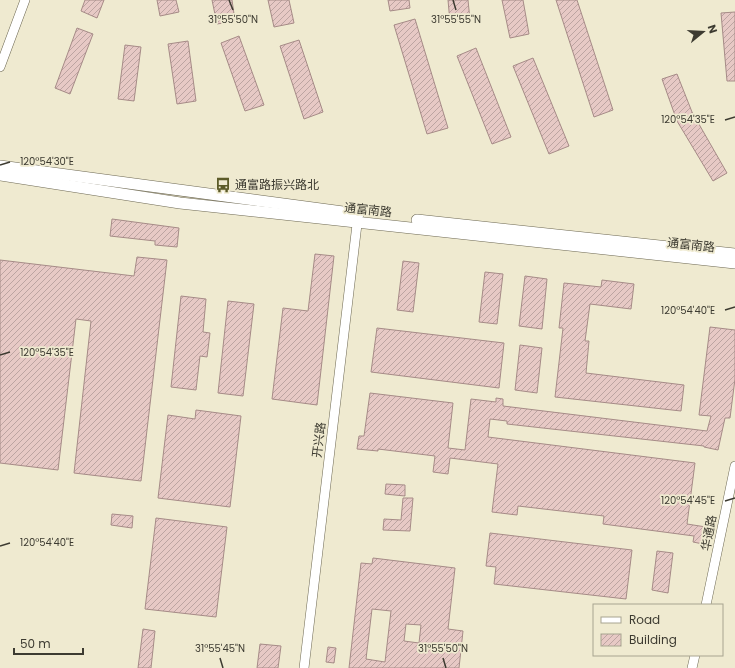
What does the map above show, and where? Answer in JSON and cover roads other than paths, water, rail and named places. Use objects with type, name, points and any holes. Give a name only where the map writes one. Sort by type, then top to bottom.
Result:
[{"type":"main road","name":"通富南路","points":[[0,166],[358,218],[735,263]]},
{"type":"main road","name":"通富南路","points":[[0,175],[180,203],[358,218],[735,254]]},
{"type":"street","points":[[0,67],[25,0]]},
{"type":"street","name":"开兴路","points":[[304,668],[358,218]]},
{"type":"street","name":"华通路","points":[[706,604],[735,466]]},
{"type":"street","points":[[692,668],[695,656]]},
{"type":"place","name":"通富路振兴路北","points":[[223,185]]}]
